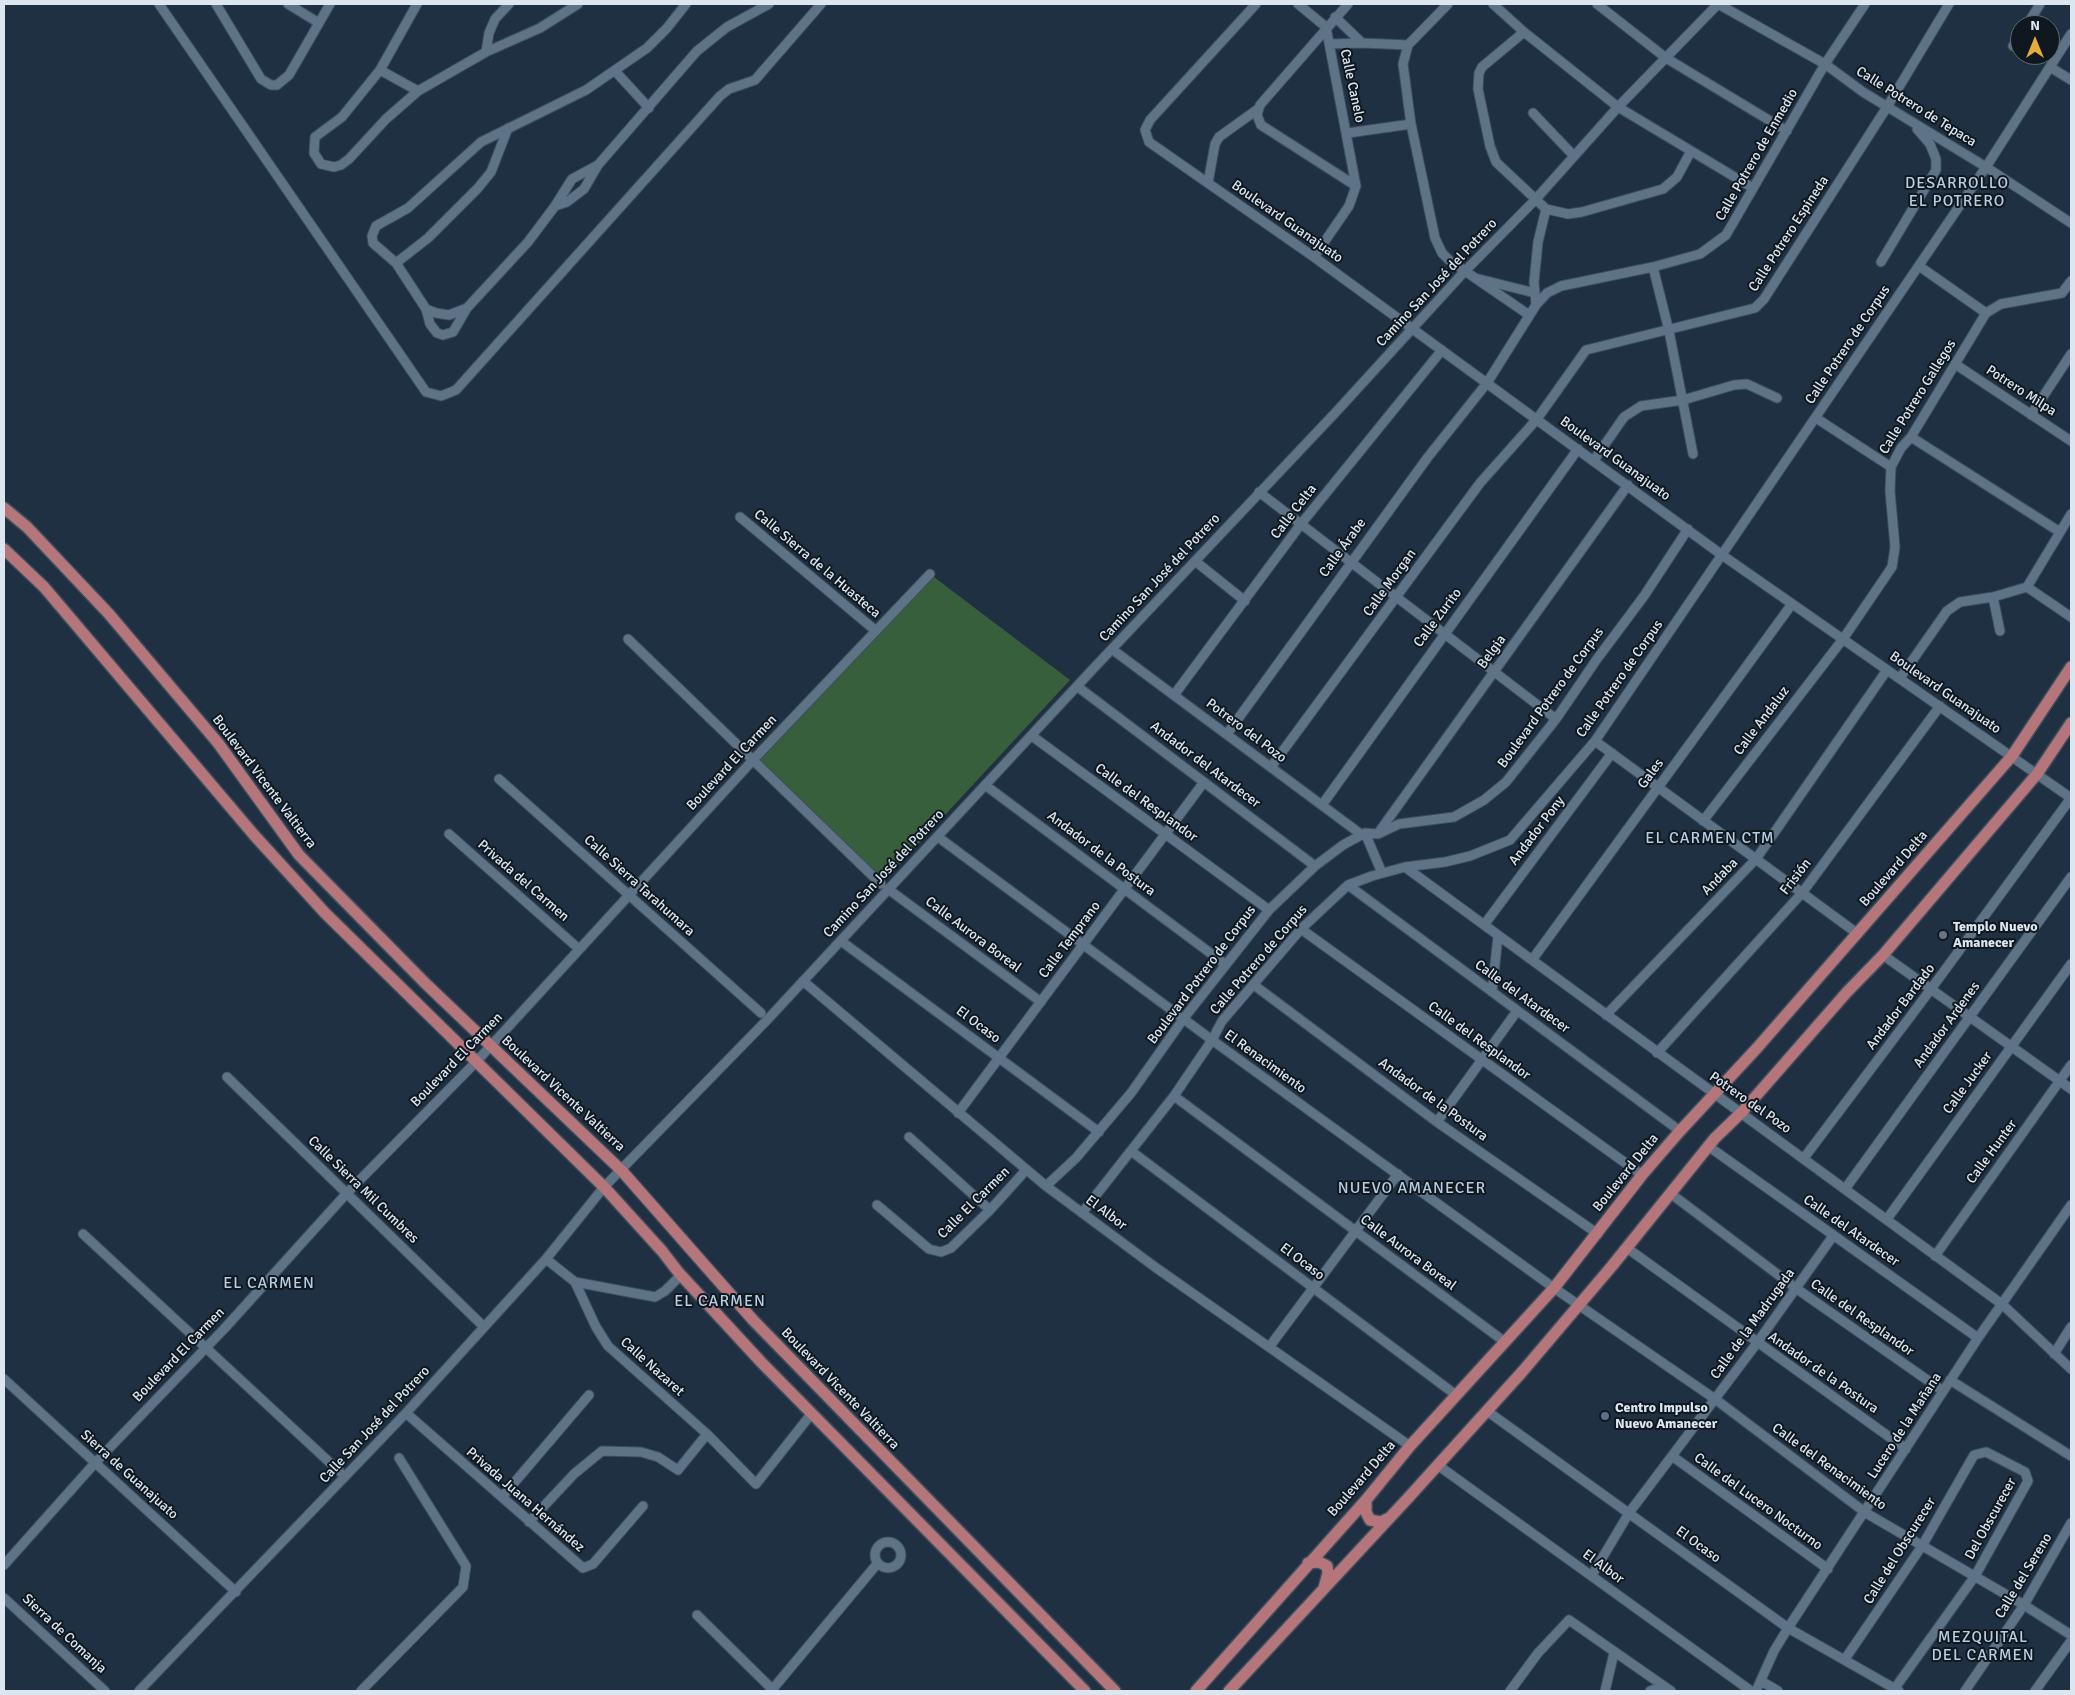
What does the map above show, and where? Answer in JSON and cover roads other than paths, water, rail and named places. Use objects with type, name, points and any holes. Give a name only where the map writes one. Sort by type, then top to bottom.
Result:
[{"type":"main road","name":"Boulevard Vicente Valtierra","points":[[4,508],[27,527],[109,614],[212,736],[299,855],[490,1046],[622,1171],[753,1320],[1115,1690]]},
{"type":"main road","points":[[4,549],[44,587],[286,871],[373,961],[604,1187],[662,1251],[681,1275],[812,1413],[1084,1691]]},
{"type":"main road","name":"Boulevard Delta","points":[[1196,1691],[1366,1500],[1410,1446],[1554,1288],[1680,1131],[1858,934],[2012,756],[2071,667]]},
{"type":"main road","points":[[1229,1691],[1439,1466],[1580,1305],[1708,1146],[1742,1112],[1847,992],[1883,955],[2037,774],[2071,723]]},
{"type":"main road","points":[[1366,1500],[1366,1512],[1370,1520],[1381,1522],[1391,1517]]},
{"type":"main road","points":[[1308,1563],[1319,1562],[1327,1566],[1328,1573],[1323,1590]]},
{"type":"street","points":[[159,4],[426,392],[441,396],[456,390],[720,96],[729,89],[755,80],[821,4]]},
{"type":"street","points":[[216,4],[261,78],[271,85],[277,85],[289,75],[330,4]]},
{"type":"street","points":[[288,4],[319,23]]},
{"type":"street","points":[[417,4],[380,70],[342,117],[315,137],[314,153],[321,164],[334,167],[349,159],[386,119],[418,91],[486,52],[540,28],[578,4]]},
{"type":"street","points":[[486,52],[489,33],[495,19],[509,4]]},
{"type":"street","points":[[598,165],[572,179],[555,206],[528,242],[467,308],[457,327],[449,334],[443,335],[433,329],[426,309],[396,263],[373,243],[372,236],[376,226],[408,208],[462,157],[481,142],[586,90],[615,71],[647,48],[686,4]]},
{"type":"street","points":[[555,206],[577,195],[598,165],[650,108],[697,51],[727,28],[769,4]]},
{"type":"street","name":"Boulevard Guanajuato","points":[[1256,4],[1150,120],[1145,130],[1146,138],[1314,257],[1700,537],[1722,555],[2071,798]]},
{"type":"street","points":[[1298,4],[1326,27]]},
{"type":"street","points":[[1208,183],[1214,144],[1219,137],[1258,109],[1326,27],[1348,4]]},
{"type":"street","points":[[1448,4],[1408,45],[1403,64],[1411,124],[1438,246],[1449,260],[1468,275],[1529,315]]},
{"type":"street","points":[[1493,4],[1524,32],[1618,107],[1753,188]]},
{"type":"street","points":[[1597,4],[1666,58],[1787,131]]},
{"type":"street","name":"Camino San José del Potrero","points":[[622,1171],[841,941],[885,887],[938,837],[1412,328],[1468,275],[1573,155],[1718,4]]},
{"type":"street","name":"Calle Potrero de Tepaca","points":[[1718,4],[1825,64],[1863,92],[1986,167],[2071,223]]},
{"type":"street","name":"Calle Potrero de Enmedio","points":[[1488,383],[1529,315],[1547,293],[1561,286],[1653,267],[1700,254],[1726,235],[1825,64],[1865,4]]},
{"type":"street","name":"Calle Potrero Espineda","points":[[1537,419],[1586,350],[1670,331],[1755,308],[1764,299],[1887,107],[1949,4]]},
{"type":"street","points":[[2033,15],[2040,4]]},
{"type":"street","points":[[1335,17],[1362,43]]},
{"type":"street","name":"Calle Canelo","points":[[1326,27],[1348,133],[1356,186]]},
{"type":"street","points":[[1524,32],[1482,68],[1479,74],[1478,89],[1490,146],[1496,162],[1546,209],[1568,214],[1582,212],[1664,189],[1677,177],[1691,151]]},
{"type":"street","name":"Calle Potrero de Corpus","points":[[1082,1213],[1174,1096],[1208,1037],[1301,929],[1348,885],[1405,867],[1445,862],[1470,856],[1510,840],[1595,741],[1986,167],[2071,34]]},
{"type":"street","points":[[1330,44],[1408,45]]},
{"type":"street","points":[[2050,67],[2071,80]]},
{"type":"street","points":[[380,70],[418,91]]},
{"type":"street","points":[[615,71],[650,108]]},
{"type":"street","points":[[1258,109],[1260,125],[1356,186],[1349,206],[1314,257]]},
{"type":"street","points":[[1533,113],[1573,155]]},
{"type":"street","points":[[1882,262],[1936,170],[1936,159],[1930,144],[1912,123]]},
{"type":"street","points":[[1348,133],[1411,124]]},
{"type":"street","points":[[396,263],[428,238],[492,172],[508,128]]},
{"type":"street","points":[[1536,305],[1534,282],[1538,242],[1546,209]]},
{"type":"street","points":[[1919,266],[1986,313],[2001,304],[2062,293],[2071,281]]},
{"type":"street","points":[[1653,267],[1670,331],[1693,454]]},
{"type":"street","points":[[1468,275],[1535,293]]},
{"type":"street","points":[[2062,293],[2071,299]]},
{"type":"street","points":[[426,309],[449,315],[467,308]]},
{"type":"street","name":"Calle Potrero Gallegos","points":[[1843,639],[1892,568],[1895,559],[1890,492],[1892,467],[1901,448],[1911,437],[1986,313]]},
{"type":"street","name":"Calle Celta","points":[[1174,695],[1301,524],[1442,350]]},
{"type":"street","points":[[2031,414],[2071,354]]},
{"type":"street","name":"Potrero Milpa","points":[[1955,364],[2071,440]]},
{"type":"street","name":"Calle Árabe","points":[[1227,734],[1428,457],[1488,383]]},
{"type":"street","points":[[1594,460],[1624,417],[1640,406],[1683,400],[1734,385],[1747,384],[1777,398]]},
{"type":"street","points":[[1816,418],[1892,467]]},
{"type":"street","name":"Calle Morgan","points":[[1271,768],[1480,483],[1537,419]]},
{"type":"street","points":[[1911,437],[2060,532]]},
{"type":"street","name":"Calle Zurito","points":[[1322,805],[1578,449]]},
{"type":"street","name":"Belgia","points":[[1378,834],[1628,485]]},
{"type":"street","points":[[1259,492],[1556,719]]},
{"type":"street","points":[[1900,678],[1948,612],[1960,602],[1993,597],[2027,587],[2071,514]]},
{"type":"street","name":"Calle Sierra de la Huasteca","points":[[740,517],[876,631]]},
{"type":"street","name":"Boulevard Potrero de Corpus","points":[[1046,1186],[1076,1158],[1099,1132],[1187,1020],[1225,964],[1269,910],[1315,866],[1343,845],[1364,834],[1378,834],[1399,824],[1454,817],[1469,810],[1506,782],[1556,719],[1597,659],[1644,596],[1688,529]]},
{"type":"street","points":[[1195,561],[1245,601]]},
{"type":"street","name":"Boulevard El Carmen","points":[[4,1565],[95,1463],[206,1348],[347,1193],[476,1062],[753,760],[930,574]]},
{"type":"street","points":[[2027,587],[2071,617]]},
{"type":"street","points":[[1993,597],[2000,631]]},
{"type":"street","name":"Gales","points":[[1532,960],[1792,604]]},
{"type":"street","name":"Calle Aurora Boreal","points":[[628,639],[885,887],[1041,1002]]},
{"type":"street","name":"Calle Andaluz","points":[[1703,821],[1843,639]]},
{"type":"street","name":"Potrero del Pozo","points":[[1113,650],[1271,768],[1364,834]]},
{"type":"street","name":"Andaba","points":[[1606,1016],[1756,859],[1888,670]]},
{"type":"street","name":"Andador del Atardecer","points":[[1078,687],[1315,866]]},
{"type":"street","name":"Frisión","points":[[1657,1053],[1802,893],[1940,706]]},
{"type":"street","name":"Calle del Resplandor","points":[[1032,736],[1269,910]]},
{"type":"street","points":[[1595,741],[1858,934]]},
{"type":"street","name":"Andador Pony","points":[[1484,925],[1612,754]]},
{"type":"street","name":"Calle Sierra Tarahumara","points":[[499,779],[761,1013]]},
{"type":"street","name":"Calle Temprano","points":[[958,1113],[1204,782]]},
{"type":"street","name":"Andador de la Postura","points":[[985,785],[1225,964]]},
{"type":"street","name":"Andador Bardado","points":[[1804,1158],[1931,990],[2071,798]]},
{"type":"street","name":"Privada del Carmen","points":[[449,834],[579,949]]},
{"type":"street","points":[[1364,834],[1382,873]]},
{"type":"street","name":"El Renacimiento","points":[[938,837],[1208,1037],[1580,1305]]},
{"type":"street","name":"Potrero del Pozo","points":[[1405,867],[2003,1305],[2071,1369]]},
{"type":"street","name":"Andador Ardenes","points":[[1845,1189],[2071,878]]},
{"type":"street","name":"Calle del Atardecer","points":[[1348,885],[1680,1131]]},
{"type":"street","name":"Calle del Resplandor","points":[[1301,929],[1642,1176]]},
{"type":"street","points":[[1492,992],[1498,936]]},
{"type":"street","name":"El Ocaso","points":[[841,941],[1099,1132]]},
{"type":"street","points":[[1883,955],[2071,1089]]},
{"type":"street","name":"Calle Jucker","points":[[1886,1219],[2071,964]]},
{"type":"street","name":"El Albor","points":[[803,981],[1046,1186],[1410,1446]]},
{"type":"street","name":"Andador de la Postura","points":[[1254,985],[1437,1122],[1598,1234]]},
{"type":"street","points":[[1437,1122],[1517,1011]]},
{"type":"street","name":"Calle Hunter","points":[[1935,1256],[2071,1065]]},
{"type":"street","name":"Calle Sierra Mil Cumbres","points":[[227,1077],[480,1322]]},
{"type":"street","name":"Calle Aurora Boreal","points":[[1174,1096],[1505,1342]]},
{"type":"street","points":[[909,1137],[990,1210]]},
{"type":"street","name":"Calle del Atardecer","points":[[1708,1146],[1978,1338]]},
{"type":"street","name":"El Ocaso","points":[[1131,1151],[1456,1395]]},
{"type":"street","name":"Calle El Carmen","points":[[877,1205],[929,1249],[941,1252],[951,1248],[990,1210],[1026,1170]]},
{"type":"street","name":"Calle San José del Potrero","points":[[139,1691],[406,1414],[546,1259],[604,1187],[622,1171]]},
{"type":"street","points":[[1270,1346],[1398,1174]]},
{"type":"street","name":"Calle del Resplandor","points":[[1670,1193],[1797,1289],[1943,1391]]},
{"type":"street","name":"Lucero de la Mañana","points":[[1756,1691],[1788,1628],[1866,1513],[1978,1338],[2003,1305],[2071,1205]]},
{"type":"street","points":[[84,1234],[340,1472]]},
{"type":"street","name":"Calle de la Madrugada","points":[[1592,1575],[1629,1513],[1758,1343],[1833,1236]]},
{"type":"street","name":"Andador de la Postura","points":[[1627,1248],[1906,1449]]},
{"type":"street","name":"Calle Nazaret","points":[[546,1259],[575,1282],[596,1328],[608,1346],[707,1434],[756,1484],[812,1413]]},
{"type":"street","points":[[575,1282],[655,1297],[665,1292],[681,1275]]},
{"type":"street","name":"Calle del Renacimiento","points":[[1580,1305],[1715,1399],[1866,1513],[2024,1605],[2071,1635]]},
{"type":"street","points":[[2054,1354],[2071,1327]]},
{"type":"street","name":"Sierra de Guanajuato","points":[[4,1379],[236,1592]]},
{"type":"street","points":[[1950,1380],[2071,1456]]},
{"type":"street","points":[[502,1498],[589,1395]]},
{"type":"street","name":"El Ocaso","points":[[1487,1411],[1788,1628],[1846,1659],[1897,1690]]},
{"type":"street","name":"Privada Juana Hernández","points":[[406,1414],[579,1565],[587,1568],[643,1506]]},
{"type":"street","points":[[530,1522],[574,1474],[602,1451],[641,1452],[658,1457],[678,1470],[707,1434]]},
{"type":"street","name":"Del Obscurecer","points":[[1897,1690],[1975,1576],[2028,1481],[2025,1472],[1986,1452],[1974,1455]]},
{"type":"street","name":"Calle del Obscurecer","points":[[1846,1659],[1922,1546],[1974,1455]]},
{"type":"street","name":"Calle del Lucero Nocturno","points":[[1672,1456],[1828,1569]]},
{"type":"street","points":[[362,1691],[463,1587],[466,1566],[399,1458]]},
{"type":"street","name":"El Albor","points":[[1439,1466],[1751,1691]]},
{"type":"street","name":"Calle del Sereno","points":[[1965,1691],[2024,1605],[2071,1523]]},
{"type":"street","points":[[697,1615],[772,1690],[877,1564]]},
{"type":"street","name":"Sierra de Comanja","points":[[4,1598],[105,1691]]},
{"type":"street","points":[[1510,1691],[1538,1653],[1569,1620],[1668,1689]]},
{"type":"street","points":[[2035,1691],[2071,1641]]},
{"type":"street","points":[[1605,1691],[1614,1653]]},
{"type":"street","points":[[1761,1681],[1778,1691]]},
{"type":"street","points":[[1650,1691],[1668,1689]]},
{"type":"place","name":"Templo Nuevo Amanecer","points":[[1943,935]]},
{"type":"place","name":"Centro Impulso Nuevo Amanecer","points":[[1605,1416]]},
{"type":"district","name":"DESARROLLO EL POTRERO","points":[[1957,193]]},
{"type":"district","name":"EL CARMEN CTM","points":[[1710,839]]},
{"type":"district","name":"NUEVO AMANECER","points":[[1412,1189]]},
{"type":"district","name":"EL CARMEN","points":[[269,1284]]},
{"type":"district","name":"EL CARMEN","points":[[720,1302]]},
{"type":"district","name":"MEZQUITAL DEL CARMEN","points":[[1983,1647]]}]
